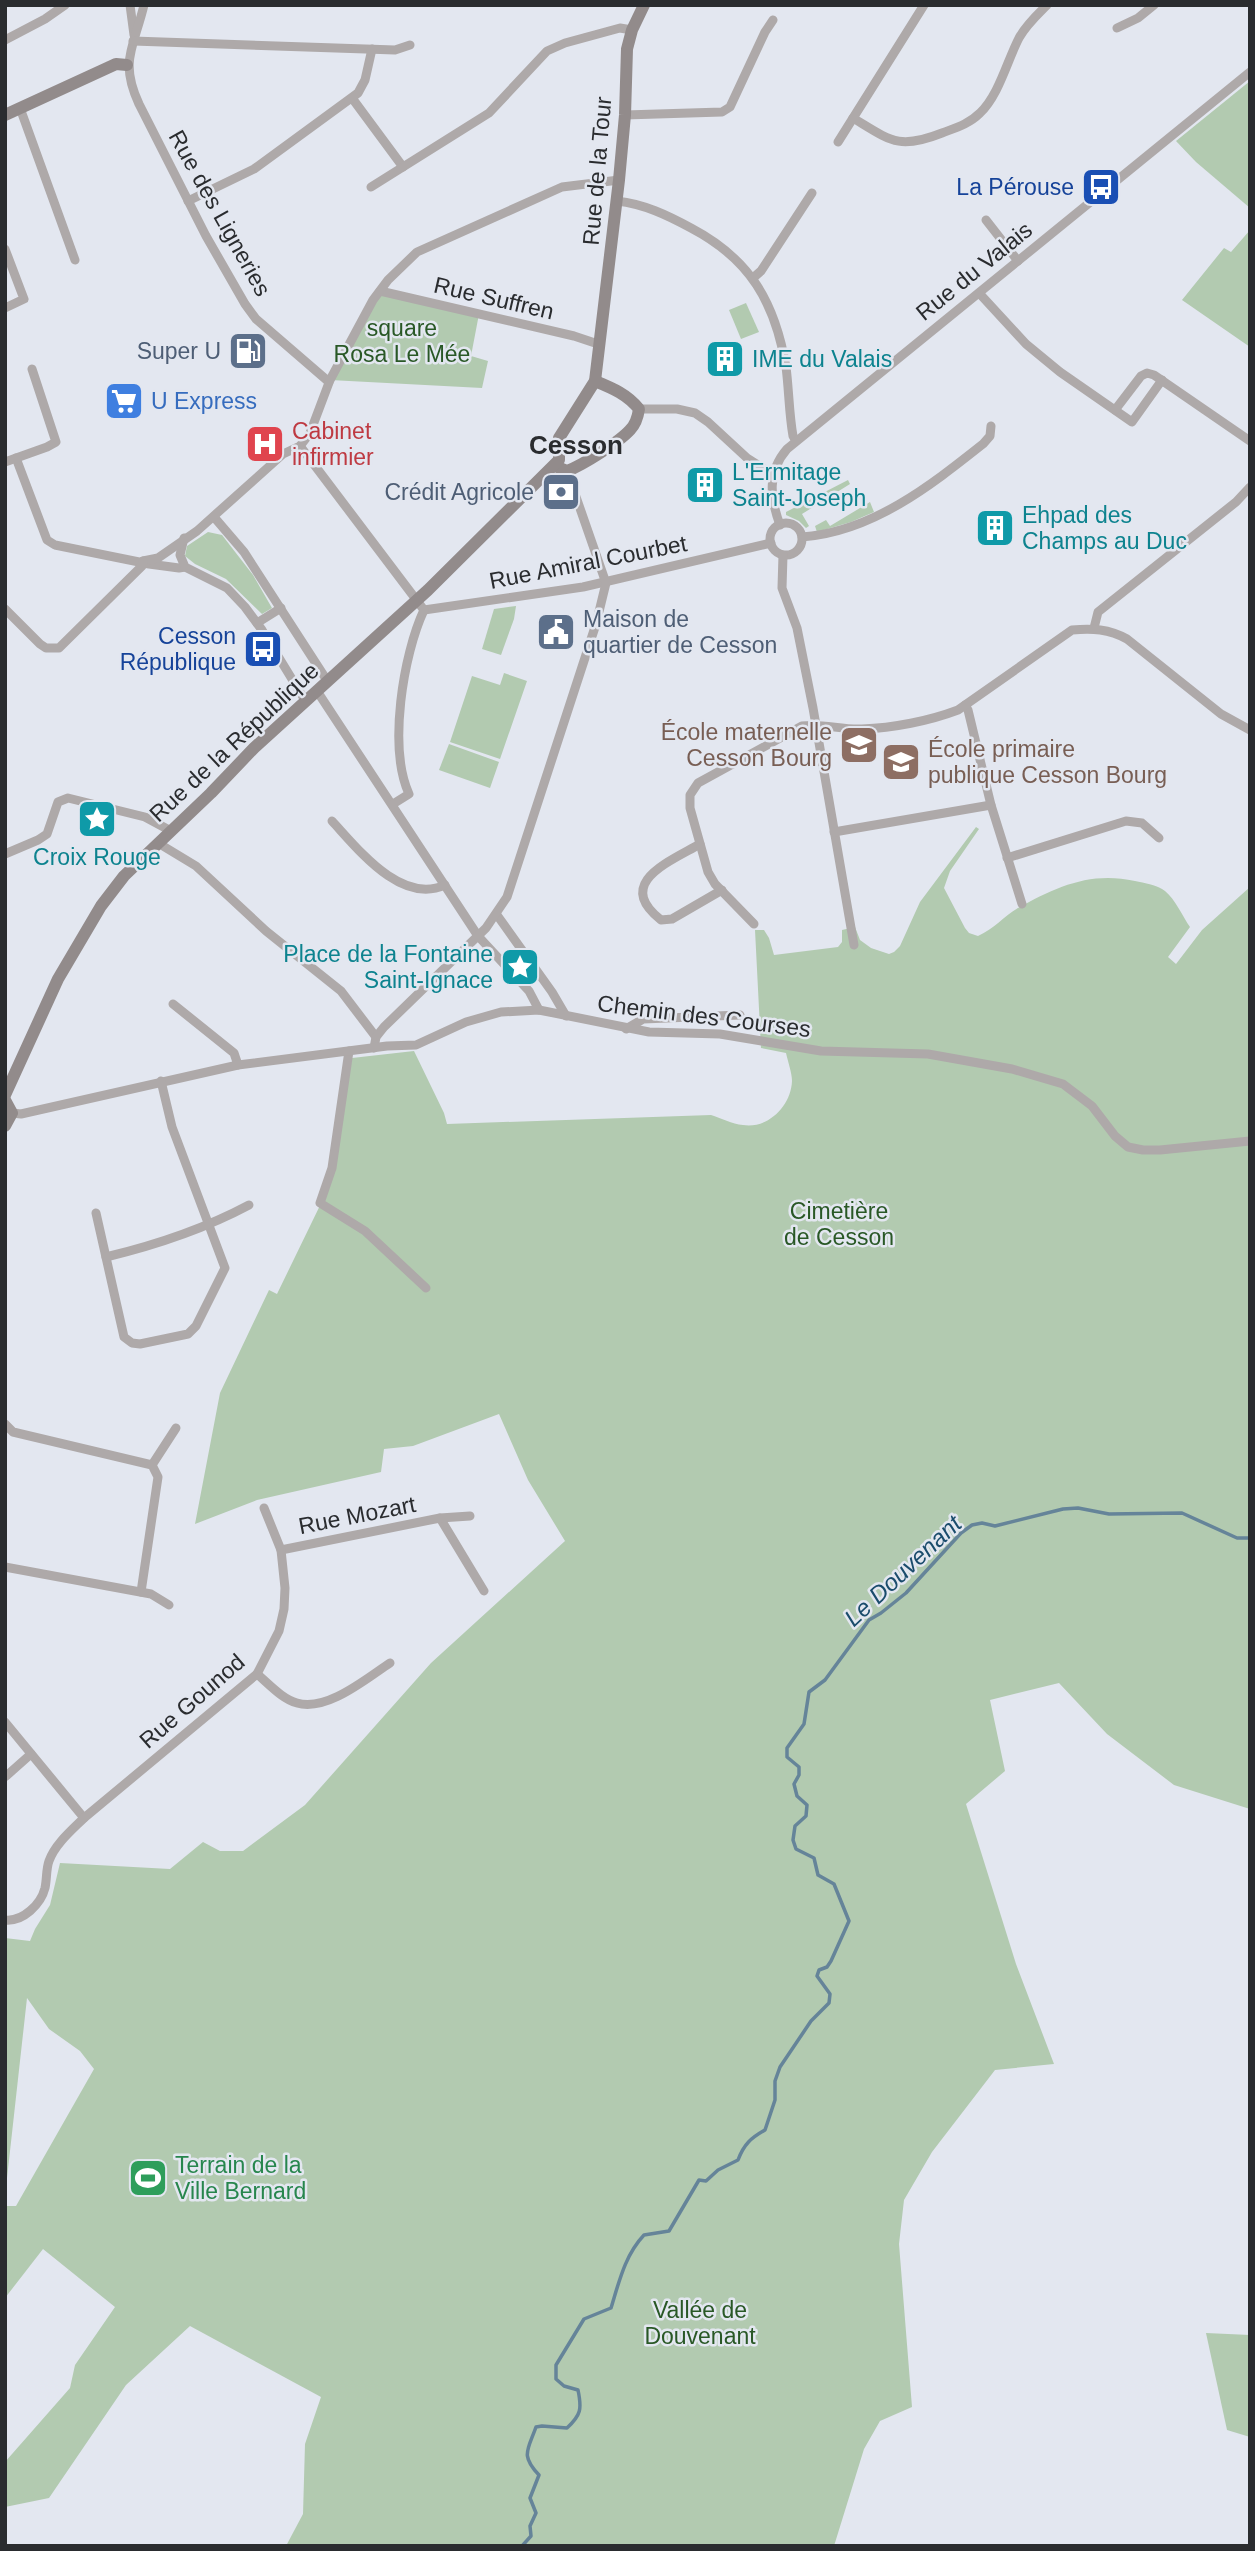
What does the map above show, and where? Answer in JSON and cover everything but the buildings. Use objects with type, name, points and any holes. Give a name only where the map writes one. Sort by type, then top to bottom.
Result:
[{"type":"street","points":[[5,40],[65,5]]},
{"type":"street","name":"Rue des Ligneries","points":[[130,5],[134,38]]},
{"type":"street","name":"Rue des Ligneries","points":[[144,5],[127,65],[131,88],[188,201],[256,319],[329,382]]},
{"type":"street","name":"Rue de la Tour","points":[[598,344],[617,201],[625,115],[627,50],[632,30],[644,5]]},
{"type":"street","points":[[838,142],[923,5]]},
{"type":"street","points":[[853,118],[889,141],[904,143],[924,140],[967,123],[986,105],[1021,35],[1047,5]]},
{"type":"street","points":[[1117,28],[1138,18],[1154,5]]},
{"type":"street","points":[[625,115],[722,112],[730,107],[773,20]]},
{"type":"street","points":[[370,187],[489,113],[547,51],[565,43],[620,28],[632,30]]},
{"type":"street","points":[[134,38],[395,50],[410,45]]},
{"type":"street","points":[[188,201],[254,169],[352,98],[365,80],[372,49]]},
{"type":"street","points":[[5,115],[116,64],[127,65]]},
{"type":"street","name":"Rue du Valais","points":[[772,474],[779,457],[796,441],[1250,72]]},
{"type":"street","points":[[352,98],[403,167]]},
{"type":"street","points":[[20,108],[75,260]]},
{"type":"street","points":[[143,561],[158,558],[214,517],[283,454],[300,446],[310,433],[329,382],[373,300],[388,280],[417,252],[562,187],[619,180]]},
{"type":"street","points":[[753,278],[761,271],[812,193]]},
{"type":"street","points":[[617,201],[659,211],[696,231],[729,251],[753,278],[779,340],[786,367],[793,436],[796,441]]},
{"type":"street","points":[[986,220],[1018,261]]},
{"type":"street","points":[[5,308],[24,299],[6,253]]},
{"type":"street","name":"Rue Suffren","points":[[380,291],[574,336],[598,344]]},
{"type":"street","points":[[979,293],[1026,344],[1060,372],[1132,422],[1161,380]]},
{"type":"street","points":[[158,843],[197,866],[267,931],[341,991],[375,1042],[408,1002],[497,915],[507,897],[596,624],[606,583],[559,460],[559,438],[595,381],[598,344]]},
{"type":"street","points":[[5,462],[56,442],[32,369]]},
{"type":"street","points":[[1115,410],[1141,376],[1147,373],[1250,440]]},
{"type":"street","points":[[595,381],[621,392],[639,409],[677,409],[695,413],[708,422],[747,458],[772,474],[772,497],[780,525]]},
{"type":"street","name":"Rue de la République","points":[[5,1097],[47,1002],[101,906],[134,864],[211,793],[254,748],[420,605],[561,469],[579,467],[630,430],[638,418],[639,409]]},
{"type":"street","points":[[802,537],[843,529],[882,514],[923,490],[990,436],[991,426]]},
{"type":"street","points":[[300,446],[420,605],[398,731],[400,768],[409,794],[393,804]]},
{"type":"street","points":[[16,458],[47,540],[55,545],[185,567],[227,588],[257,623],[306,702]]},
{"type":"street","points":[[1094,628],[1098,612],[1236,502],[1250,487]]},
{"type":"street","points":[[214,517],[244,552],[328,682]]},
{"type":"street","points":[[780,525],[794,526],[802,537],[797,551],[783,555],[775,551],[771,543],[771,534],[780,525]]},
{"type":"street","points":[[184,538],[180,555],[185,567]]},
{"type":"street","name":"Rue Amiral Courbet","points":[[420,605],[606,583],[771,543]]},
{"type":"street","points":[[783,555],[782,588],[797,628],[854,945]]},
{"type":"street","points":[[5,609],[40,644],[46,648],[60,648],[142,566],[143,561]]},
{"type":"street","points":[[257,623],[281,608]]},
{"type":"street","points":[[754,925],[708,872],[690,808],[690,795],[698,783],[802,726],[816,724],[831,728],[862,729],[941,717],[965,705],[1072,630],[1094,628],[1118,633],[1221,714],[1250,730]]},
{"type":"street","points":[[317,691],[478,936],[529,990],[538,1010]]},
{"type":"street","points":[[965,705],[991,805],[1022,904]]},
{"type":"street","points":[[5,854],[47,834],[58,802],[68,799],[145,817],[171,831]]},
{"type":"street","points":[[834,832],[991,805]]},
{"type":"street","points":[[332,821],[370,862],[388,876],[424,889],[436,889],[445,885]]},
{"type":"street","points":[[1007,858],[1126,821],[1142,823],[1159,838]]},
{"type":"street","points":[[700,844],[649,874],[642,885],[644,897],[653,914],[662,920],[672,919],[722,890]]},
{"type":"street","points":[[497,915],[566,1016]]},
{"type":"street","points":[[173,1004],[234,1053],[239,1065]]},
{"type":"street","name":"Chemin des Courses","points":[[12,1113],[21,1114],[239,1065],[349,1051],[375,1042],[416,1045],[466,1022],[519,1009],[538,1010],[649,1032],[720,1034],[821,1051],[928,1054],[1012,1069],[1046,1077],[1079,1094],[1128,1147],[1160,1150],[1250,1141]]},
{"type":"street","points":[[626,1028],[643,1019],[740,1015]]},
{"type":"street","points":[[349,1051],[331,1168],[320,1203],[365,1231],[426,1287]]},
{"type":"street","points":[[96,1213],[124,1337],[132,1343],[140,1344],[188,1334],[196,1326],[225,1269],[172,1127],[161,1081]]},
{"type":"street","points":[[5,1097],[12,1113],[5,1126]]},
{"type":"street","points":[[106,1256],[149,1247],[209,1225],[249,1205]]},
{"type":"street","points":[[6,1425],[13,1432],[152,1465]]},
{"type":"street","points":[[152,1465],[164,1442],[176,1428]]},
{"type":"street","points":[[141,1592],[158,1477],[152,1465]]},
{"type":"street","name":"Rue Gounod","points":[[5,1920],[26,1914],[38,1902],[45,1891],[49,1861],[60,1843],[83,1818],[257,1674],[279,1631],[285,1588],[281,1550],[264,1508]]},
{"type":"street","name":"Rue Mozart","points":[[281,1550],[440,1518],[470,1516]]},
{"type":"street","name":"Rue Mozart","points":[[440,1518],[484,1591]]},
{"type":"street","points":[[5,1567],[151,1594],[169,1605]]},
{"type":"street","points":[[257,1674],[282,1695],[297,1703],[313,1704],[345,1692],[390,1662]]},
{"type":"street","points":[[5,1722],[83,1818]]},
{"type":"street","points":[[5,1777],[31,1754]]},
{"type":"green space","points":[[1250,81],[1250,208],[1196,162],[1176,141]]},
{"type":"green space","points":[[1250,230],[1250,347],[1182,300],[1224,248],[1231,252]]},
{"type":"green space","name":"square Rosa Le Mée","points":[[380,291],[479,314],[471,356],[488,361],[482,388],[330,380]]},
{"type":"green space","points":[[746,303],[759,332],[741,339],[729,310]]},
{"type":"green space","points":[[848,480],[850,484],[802,514],[809,526],[806,528],[786,515],[786,512]]},
{"type":"green space","points":[[870,502],[874,512],[817,532],[815,526],[826,520],[830,526]]},
{"type":"green space","points":[[208,532],[222,535],[253,575],[272,608],[262,614],[226,579],[185,556],[187,546]]},
{"type":"green space","points":[[516,606],[501,655],[482,649],[494,609]]},
{"type":"green space","points":[[504,673],[527,681],[500,759],[450,742],[472,676],[500,685]]},
{"type":"green space","points":[[449,744],[499,762],[490,788],[439,770]]},
{"type":"green space","points":[[976,827],[979,829],[950,871],[944,888],[965,928],[969,933],[978,936],[1018,908],[1060,888],[1088,880],[1119,878],[1159,887],[1169,894],[1175,903],[1190,927],[1168,957],[1176,964],[1202,930],[1250,887],[1250,1809],[1174,1785],[1107,1734],[1059,1683],[990,1700],[1005,1771],[966,1804],[1016,1964],[1054,2064],[995,2070],[932,2152],[904,2200],[899,2244],[912,2407],[880,2421],[864,2449],[834,2546],[286,2546],[303,2514],[305,2444],[321,2397],[190,2326],[126,2385],[49,2498],[5,2507],[5,2462],[70,2388],[75,2365],[115,2307],[43,2249],[5,2298],[5,2206],[16,2206],[94,2069],[80,2051],[49,2029],[27,1998],[5,2196],[5,1938],[30,1941],[50,1905],[60,1863],[170,1869],[203,1842],[220,1851],[243,1851],[305,1805],[431,1663],[565,1541],[528,1480],[499,1414],[413,1446],[384,1449],[381,1472],[257,1500],[195,1524],[220,1393],[269,1290],[277,1294],[328,1189],[352,1058],[414,1051],[447,1124],[711,1115],[739,1124],[761,1123],[783,1107],[792,1081],[786,1053],[761,1048],[755,930],[764,930],[774,955],[838,947],[842,942],[842,930],[855,927],[860,940],[871,948],[889,954],[894,952],[900,946],[920,902]]},
{"type":"green space","points":[[1206,2333],[1250,2335],[1250,2437],[1227,2430]]},
{"type":"waterway","name":"Le Douvenant","points":[[522,2546],[531,2536],[530,2526],[536,2513],[530,2498],[539,2475],[529,2462],[527,2452],[536,2427],[567,2428],[579,2411],[578,2390],[564,2386],[556,2379],[556,2365],[584,2319],[611,2308],[627,2260],[644,2235],[669,2231],[699,2180],[706,2181],[718,2170],[738,2160],[749,2142],[765,2130],[775,2100],[775,2081],[780,2067],[811,2021],[829,2003],[830,1994],[817,1976],[819,1970],[827,1967],[831,1961],[849,1921],[834,1884],[818,1875],[814,1858],[796,1849],[793,1840],[795,1826],[806,1816],[807,1805],[797,1796],[794,1784],[799,1775],[799,1767],[787,1757],[787,1748],[804,1724],[809,1692],[825,1680],[869,1620],[906,1593],[961,1533],[972,1525],[982,1523],[995,1526],[1063,1509],[1078,1508],[1109,1514],[1182,1513],[1237,1538],[1250,1538]]},
{"type":"place","name":"La Pérouse","points":[[1101,187]]},
{"type":"place","name":"Super U","points":[[248,351]]},
{"type":"place","name":"IME du Valais","points":[[725,359]]},
{"type":"place","name":"U Express","points":[[124,401]]},
{"type":"place","name":"Cabinet infirmier","points":[[265,444]]},
{"type":"place","name":"L'Ermitage Saint-Joseph","points":[[705,485]]},
{"type":"place","name":"Crédit Agricole","points":[[561,492]]},
{"type":"place","name":"Ehpad des Champs au Duc","points":[[995,528]]},
{"type":"place","name":"Maison de quartier de Cesson","points":[[556,632]]},
{"type":"place","name":"Cesson République","points":[[263,649]]},
{"type":"place","name":"École maternelle Cesson Bourg","points":[[859,745]]},
{"type":"place","name":"École primaire publique Cesson Bourg","points":[[901,762]]},
{"type":"place","name":"Croix Rouge","points":[[97,819]]},
{"type":"place","name":"Place de la Fontaine Saint-Ignace","points":[[520,967]]},
{"type":"place","name":"Terrain de la Ville Bernard","points":[[148,2178]]},
{"type":"district","name":"Cesson","points":[[576,445]]},
{"type":"park label","name":"Cimetière de Cesson","points":[[839,1224]]},
{"type":"park label","name":"Vallée de Douvenant","points":[[700,2323]]}]
